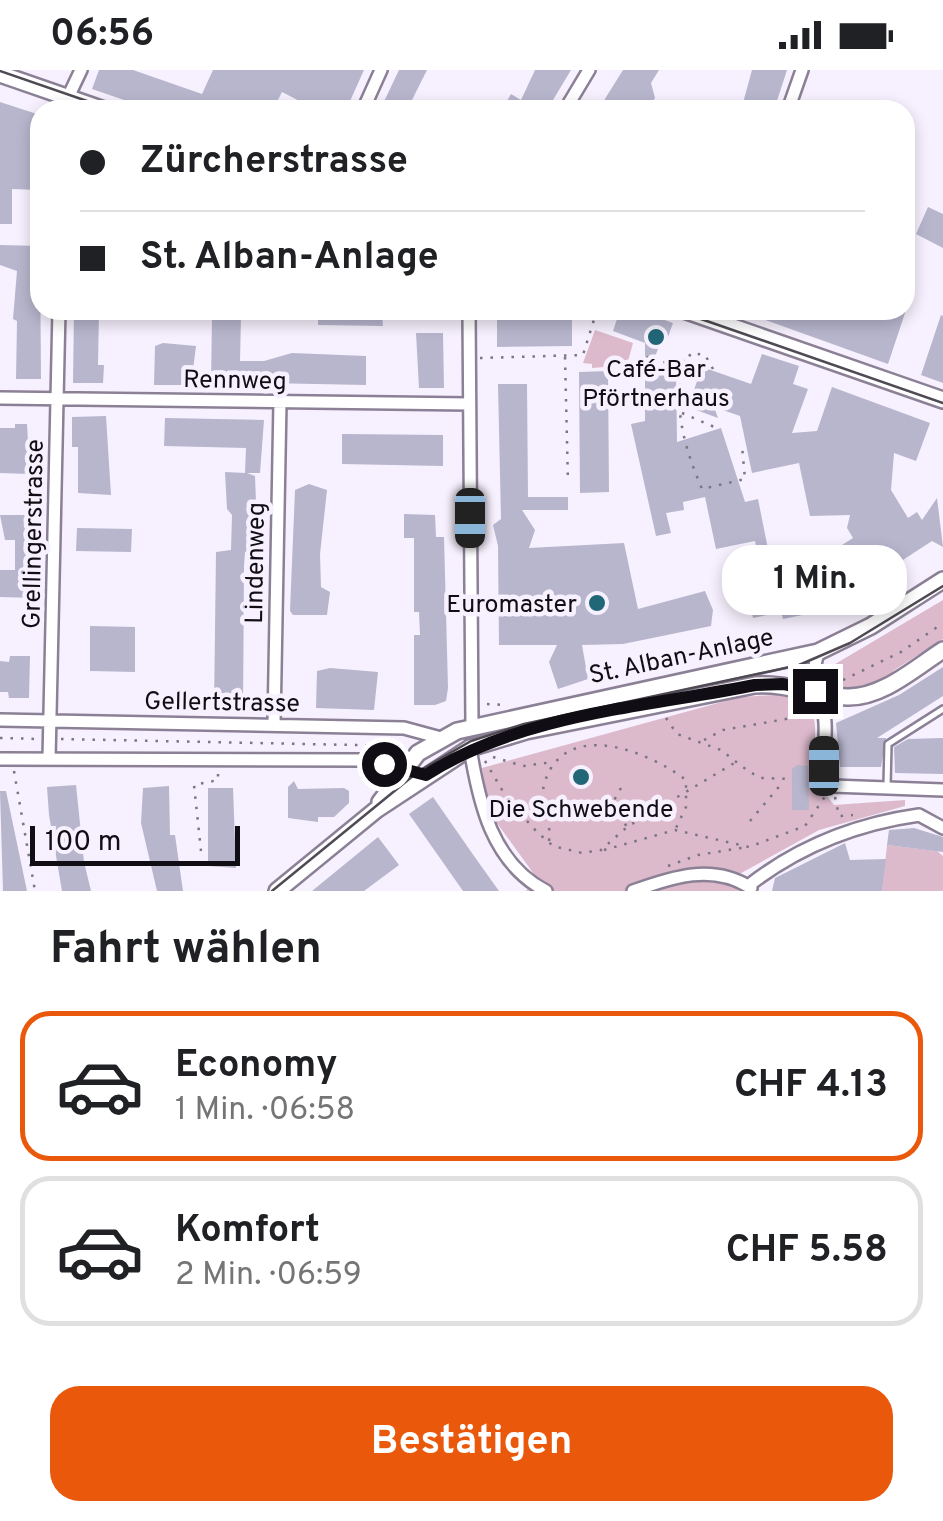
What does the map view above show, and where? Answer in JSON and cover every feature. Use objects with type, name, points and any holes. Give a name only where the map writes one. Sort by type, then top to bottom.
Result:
[{"type":"main road","points":[[0,74],[56,100]]},
{"type":"main road","points":[[732,320],[943,400]]},
{"type":"main road","name":"St. Alban-Anlage","points":[[376,810],[401,771],[441,738],[472,726],[818,652],[871,626],[943,580]]},
{"type":"main road","name":"St. Alban-Anlage","points":[[376,810],[442,765],[526,730],[755,685],[783,684],[834,695],[874,692],[943,650]]},
{"type":"main road","points":[[472,726],[480,752]]},
{"type":"main road","points":[[442,765],[441,738],[480,752]]},
{"type":"main road","points":[[401,771],[426,775]]},
{"type":"main road","points":[[277,891],[376,810]]},
{"type":"street","points":[[67,100],[81,70]]},
{"type":"street","points":[[367,100],[381,70]]},
{"type":"street","points":[[571,100],[589,70]]},
{"type":"street","points":[[792,100],[802,70]]},
{"type":"street","name":"Grellingerstrasse","points":[[49,759],[58,320]]},
{"type":"street","points":[[468,320],[472,726]]},
{"type":"street","name":"Rennweg","points":[[0,398],[470,404]]},
{"type":"street","name":"Lindenweg","points":[[274,724],[280,402]]},
{"type":"street","points":[[818,652],[815,691],[824,722],[824,766],[832,786],[943,790]]},
{"type":"street","points":[[824,722],[834,695]]},
{"type":"street","name":"Gellertstrasse","points":[[0,720],[417,729],[441,738]]},
{"type":"street","points":[[480,752],[480,808],[488,826],[522,874],[546,891]]},
{"type":"street","points":[[6,759],[368,760],[401,771]]},
{"type":"street","points":[[919,815],[920,790]]},
{"type":"street","points":[[633,891],[660,881],[710,874],[751,888],[794,853],[857,828],[919,815],[943,828]]},
{"type":"lane","points":[[888,788],[888,744],[943,709]]},
{"type":"path","points":[[469,358],[583,355],[593,320]]},
{"type":"path","points":[[713,369],[696,351],[687,360],[681,412],[683,442],[702,488],[745,480],[742,446]]},
{"type":"path","points":[[565,355],[568,484]]},
{"type":"path","points":[[648,355],[650,363]]},
{"type":"path","points":[[632,364],[687,360]]},
{"type":"path","points":[[646,368],[650,363]]},
{"type":"path","points":[[681,412],[719,429]]},
{"type":"path","points":[[708,423],[715,416]]},
{"type":"path","points":[[842,680],[901,652],[943,623]]},
{"type":"path","points":[[472,706],[506,706]]},
{"type":"path","points":[[704,740],[723,730],[780,716],[824,722]]},
{"type":"path","points":[[665,717],[668,728],[704,740],[761,778],[792,779]]},
{"type":"path","points":[[0,738],[408,747]]},
{"type":"path","points":[[480,752],[523,766],[556,760],[598,745],[651,756],[686,780],[688,792],[675,830]]},
{"type":"path","points":[[480,752],[508,800],[548,842],[563,850],[601,850],[675,830],[749,847]]},
{"type":"path","points":[[6,759],[35,891]]},
{"type":"path","points":[[548,842],[552,822],[543,802],[544,784],[556,760]]},
{"type":"path","points":[[201,850],[194,785],[218,780],[219,762]]},
{"type":"path","points":[[601,850],[627,828],[736,762]]},
{"type":"path","points":[[750,820],[784,780]]},
{"type":"path","points":[[832,786],[839,816],[852,812],[857,828]]},
{"type":"path","points":[[660,881],[661,872],[673,862],[749,847],[804,826],[832,786]]},
{"type":"path","points":[[620,788],[612,804],[627,828]]},
{"type":"shaded area","points":[[595,330],[633,343],[627,365],[592,368],[592,364],[583,363]]},
{"type":"shaded area","points":[[943,600],[943,639],[893,671],[892,677],[858,688],[823,685],[820,673]]},
{"type":"shaded area","points":[[788,694],[801,699],[814,716],[813,778],[834,805],[905,800],[905,806],[819,830],[734,877],[742,891],[526,891],[536,877],[489,812],[482,768],[740,697]]},
{"type":"shaded area","points":[[887,845],[937,851],[943,856],[943,891],[882,891]]},
{"type":"building","points":[[99,70],[133,70],[202,94],[213,70],[364,70],[350,100],[298,100],[282,92],[278,100],[124,100],[92,89]]},
{"type":"building","points":[[399,70],[427,70],[412,100],[385,100]]},
{"type":"building","points":[[535,70],[571,70],[553,100],[521,100]]},
{"type":"building","points":[[623,70],[659,70],[651,83],[654,100],[604,100]]},
{"type":"building","points":[[752,70],[787,70],[777,100],[744,100]]},
{"type":"building","points":[[0,102],[30,112],[30,190],[12,189],[12,224],[0,224]]},
{"type":"building","points":[[928,207],[943,214],[943,248],[916,234]]},
{"type":"building","points":[[0,245],[30,246],[30,320],[41,320],[41,379],[16,379],[17,321],[13,319],[17,271],[0,265]]},
{"type":"building","points":[[943,316],[943,383],[921,375]]},
{"type":"building","points":[[74,320],[99,320],[98,365],[104,365],[103,383],[73,383]]},
{"type":"building","points":[[212,320],[241,320],[240,361],[264,361],[292,353],[366,356],[366,385],[265,383],[234,389],[211,386]]},
{"type":"building","points":[[318,320],[382,320],[383,326],[318,325]]},
{"type":"building","points":[[497,320],[572,320],[572,346],[497,347]]},
{"type":"building","points":[[617,320],[673,323],[668,337],[663,335],[651,368],[676,368],[677,442],[721,428],[745,502],[758,499],[769,554],[758,557],[755,541],[716,549],[705,497],[683,502],[684,510],[666,513],[671,533],[656,536],[631,424],[645,421],[645,343],[613,331]]},
{"type":"building","points":[[766,320],[903,320],[888,364]]},
{"type":"building","points":[[416,333],[443,333],[444,388],[419,388]]},
{"type":"building","points":[[155,346],[196,346],[191,385],[154,385]]},
{"type":"building","points":[[762,354],[799,366],[793,384],[808,389],[792,433],[817,431],[832,387],[930,423],[916,461],[894,453],[891,490],[908,518],[917,512],[922,520],[937,498],[943,547],[932,541],[886,571],[890,577],[859,596],[831,552],[853,538],[847,528],[850,515],[810,516],[799,463],[752,473],[740,416],[714,407],[718,418],[688,407],[702,367],[751,384]]},
{"type":"building","points":[[608,371],[609,492],[580,493],[579,372]]},
{"type":"building","points":[[498,384],[527,384],[528,497],[568,497],[568,510],[522,510],[535,530],[529,548],[624,543],[638,609],[705,591],[713,610],[711,626],[623,644],[582,645],[588,679],[558,689],[549,662],[557,645],[499,645],[498,546],[493,525],[501,519]]},
{"type":"building","points":[[106,416],[111,495],[78,493],[78,447],[72,447],[72,417]]},
{"type":"building","points":[[165,418],[264,420],[260,473],[247,473],[255,476],[258,552],[245,552],[243,711],[214,710],[216,552],[231,550],[232,515],[227,509],[225,472],[245,473],[246,448],[164,446]]},
{"type":"building","points":[[15,424],[27,424],[30,474],[0,473],[0,428],[15,428]]},
{"type":"building","points":[[342,434],[443,435],[443,466],[342,464]]},
{"type":"building","points":[[309,484],[327,490],[320,554],[321,587],[330,592],[327,615],[293,615],[290,611],[295,490]]},
{"type":"building","points":[[404,514],[435,515],[436,537],[444,537],[448,688],[446,701],[435,705],[414,705],[414,635],[420,635],[419,612],[414,612],[414,538],[404,538]]},
{"type":"building","points":[[0,515],[30,515],[30,532],[39,532],[37,598],[0,597],[0,570],[15,570],[15,540],[5,540]]},
{"type":"building","points":[[77,528],[132,529],[131,552],[76,551]]},
{"type":"building","points":[[805,560],[817,612],[783,619],[781,612],[753,618],[745,583],[774,578],[772,567]]},
{"type":"building","points":[[90,626],[135,627],[135,672],[90,671]]},
{"type":"building","points":[[10,656],[30,656],[29,698],[9,698],[8,692],[0,692],[0,661],[9,662]]},
{"type":"building","points":[[943,667],[943,696],[877,738],[886,738],[881,767],[840,767],[836,723],[899,695]]},
{"type":"building","points":[[330,668],[378,672],[374,710],[316,708],[317,671]]},
{"type":"building","points":[[943,738],[943,774],[895,773],[894,747],[908,739]]},
{"type":"building","points":[[797,765],[808,766],[809,810],[792,810],[792,769]]},
{"type":"building","points":[[294,781],[298,789],[344,788],[349,791],[349,803],[334,817],[318,817],[318,822],[288,818],[288,787]]},
{"type":"building","points":[[76,785],[91,891],[62,891],[49,815],[47,787]]},
{"type":"building","points":[[169,786],[170,835],[175,835],[183,891],[157,891],[141,823],[143,788]]},
{"type":"building","points":[[208,788],[233,788],[236,868],[208,866]]},
{"type":"building","points":[[0,791],[6,791],[27,891],[3,891]]},
{"type":"building","points":[[433,797],[499,891],[463,891],[409,814]]},
{"type":"building","points":[[914,828],[943,837],[943,852],[887,845],[889,830]]},
{"type":"building","points":[[378,837],[399,865],[364,891],[312,891]]},
{"type":"building","points":[[845,843],[850,860],[886,859],[882,891],[772,891],[775,878]]},
{"type":"tram line","points":[[0,71],[84,100]]},
{"type":"tram line","points":[[704,320],[943,403]]},
{"type":"tram line","points":[[272,891],[419,771],[471,741],[524,724],[799,665],[850,643],[943,586]]},
{"type":"place","name":"Café-Bar Pförtnerhaus","points":[[656,337]]},
{"type":"place","name":"Euromaster","points":[[597,603]]},
{"type":"place","name":"Die Schwebende","points":[[581,777]]},
{"type":"route","points":[[384,764],[414,775],[426,775],[470,748],[526,730],[755,685],[783,684],[815,691]]}]
